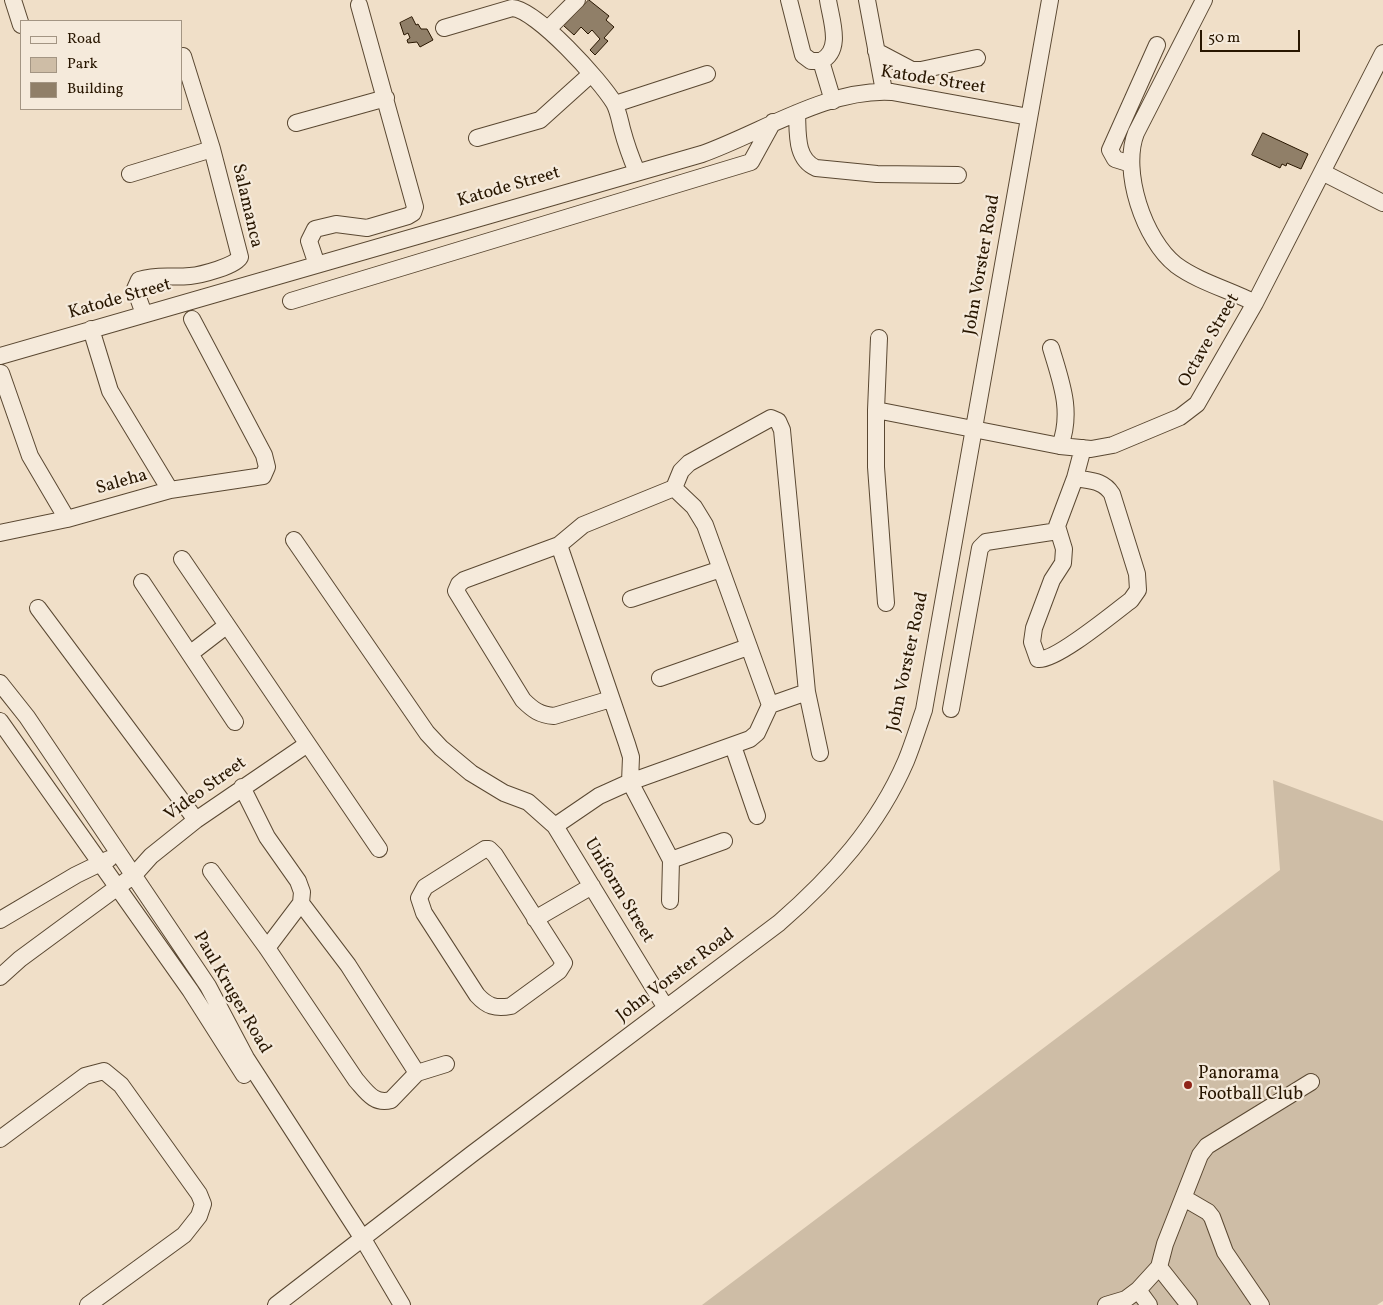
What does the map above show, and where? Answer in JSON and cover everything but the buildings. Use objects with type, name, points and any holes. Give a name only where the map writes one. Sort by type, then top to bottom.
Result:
[{"type":"street","points":[[13,0],[20,22]]},
{"type":"street","points":[[548,29],[577,0]]},
{"type":"street","points":[[788,0],[803,55],[811,61],[821,61],[829,57],[834,48],[834,31],[828,0]]},
{"type":"street","points":[[868,0],[884,92]]},
{"type":"street","name":"John Vorster Road","points":[[276,1305],[480,1148],[752,944],[814,892],[866,832],[888,798],[906,762],[924,710],[1050,0]]},
{"type":"street","points":[[1204,0],[1136,133],[1131,149],[1131,164],[1135,188],[1145,221],[1153,237],[1168,257],[1190,273],[1255,303]]},
{"type":"street","points":[[332,289],[309,241],[315,229],[336,224],[367,228],[408,216],[415,210],[359,4]]},
{"type":"street","points":[[444,28],[512,8],[525,12],[548,29],[591,74],[615,104],[637,172]]},
{"type":"street","points":[[1131,164],[1115,159],[1110,150],[1157,45]]},
{"type":"street","points":[[876,51],[912,70],[922,70],[976,58]]},
{"type":"street","name":"Octave Street","points":[[876,410],[1060,446],[1099,448],[1120,442],[1174,420],[1191,410],[1204,394],[1255,303],[1383,53]]},
{"type":"street","name":"Salamanca","points":[[144,314],[135,290],[139,280],[160,275],[193,276],[234,264],[240,259],[240,251],[212,149],[183,56]]},
{"type":"street","points":[[821,61],[833,101]]},
{"type":"street","points":[[477,138],[540,120],[591,74]]},
{"type":"street","points":[[615,104],[707,74]]},
{"type":"street","name":"Katode Street","points":[[0,356],[715,149],[797,113],[833,101],[873,91],[1029,118]]},
{"type":"street","points":[[296,123],[386,98]]},
{"type":"street","points":[[797,113],[799,144],[802,155],[808,165],[816,168],[878,174],[958,175]]},
{"type":"street","points":[[291,301],[751,162],[773,122]]},
{"type":"street","points":[[130,174],[212,149]]},
{"type":"street","points":[[1322,172],[1383,203]]},
{"type":"street","points":[[170,490],[263,476],[267,466],[264,455],[192,319]]},
{"type":"street","name":"Saleha","points":[[0,533],[67,519],[170,490],[110,391],[91,329]]},
{"type":"street","points":[[879,338],[876,467],[886,603]]},
{"type":"street","points":[[1051,348],[1066,403],[1066,430],[1060,446]]},
{"type":"street","points":[[1,373],[30,456],[67,519]]},
{"type":"street","points":[[611,699],[554,716],[545,716],[534,710],[523,700],[456,591],[459,584],[464,580],[559,545],[583,524],[674,488],[681,471],[689,463],[768,419],[778,421],[782,430],[807,692],[820,753]]},
{"type":"street","points":[[1075,478],[1101,482],[1108,487],[1112,494],[1137,574],[1138,590],[1131,600],[1057,654],[1042,660],[1038,659],[1034,654],[1034,628],[1052,580],[1063,563],[1064,549],[1058,531],[1058,519],[1075,478],[1083,448]]},
{"type":"street","points":[[555,826],[599,796],[630,782],[750,739],[757,733],[770,705],[700,516],[674,488]]},
{"type":"street","points":[[951,709],[980,548],[986,542],[1058,531]]},
{"type":"street","name":"Uniform Street","points":[[294,540],[340,609],[427,732],[441,748],[470,774],[504,794],[528,802],[555,826],[666,1008]]},
{"type":"street","points":[[559,545],[631,756],[630,782],[671,860],[670,901]]},
{"type":"street","points":[[182,559],[306,745],[379,849]]},
{"type":"street","points":[[631,599],[721,569]]},
{"type":"street","points":[[142,582],[191,653],[235,722]]},
{"type":"street","points":[[38,608],[196,820]]},
{"type":"street","points":[[191,653],[226,626]]},
{"type":"street","points":[[660,678],[748,647]]},
{"type":"street","name":"Paul Kruger Road","points":[[0,683],[27,717],[208,986],[246,1058],[360,1242],[391,1305]]},
{"type":"street","points":[[770,705],[807,692]]},
{"type":"street","name":"Paul Kruger Road","points":[[0,721],[190,990],[402,1305]]},
{"type":"street","name":"Video Street","points":[[0,977],[20,958],[134,875],[151,856],[196,820],[263,772],[306,745]]},
{"type":"street","points":[[733,746],[757,816]]},
{"type":"street","points":[[242,787],[267,837],[298,881],[302,892],[301,903],[267,948]]},
{"type":"street","points":[[671,860],[724,842]]},
{"type":"street","points":[[489,849],[535,919],[563,960],[564,967],[511,1006],[494,1007],[486,1005],[476,995],[424,913],[419,898],[425,887],[478,851],[489,849]]},
{"type":"street","points":[[0,920],[100,862],[119,855],[151,856]]},
{"type":"street","points":[[211,871],[267,948],[356,1080],[370,1096],[378,1101],[391,1100],[417,1073],[446,1064]]},
{"type":"street","points":[[535,919],[592,886]]},
{"type":"street","points":[[301,903],[348,965],[417,1073]]},
{"type":"street","points":[[0,1139],[85,1076],[104,1072],[121,1085],[199,1194],[203,1204],[190,1228],[88,1305]]},
{"type":"street","points":[[1108,1305],[1126,1298],[1138,1290],[1158,1267],[1165,1244],[1200,1155],[1208,1146],[1312,1082]]},
{"type":"street","points":[[1184,1198],[1208,1212],[1212,1217],[1225,1252],[1261,1305]]},
{"type":"street","points":[[1158,1267],[1189,1305]]},
{"type":"street","points":[[1138,1290],[1149,1305]]},
{"type":"green space","name":"Panorama Football Club","points":[[1273,780],[1383,821],[1383,1301],[1377,1305],[702,1305],[1280,870]]},
{"type":"place","name":"Panorama Football Club","points":[[1188,1085]]}]
